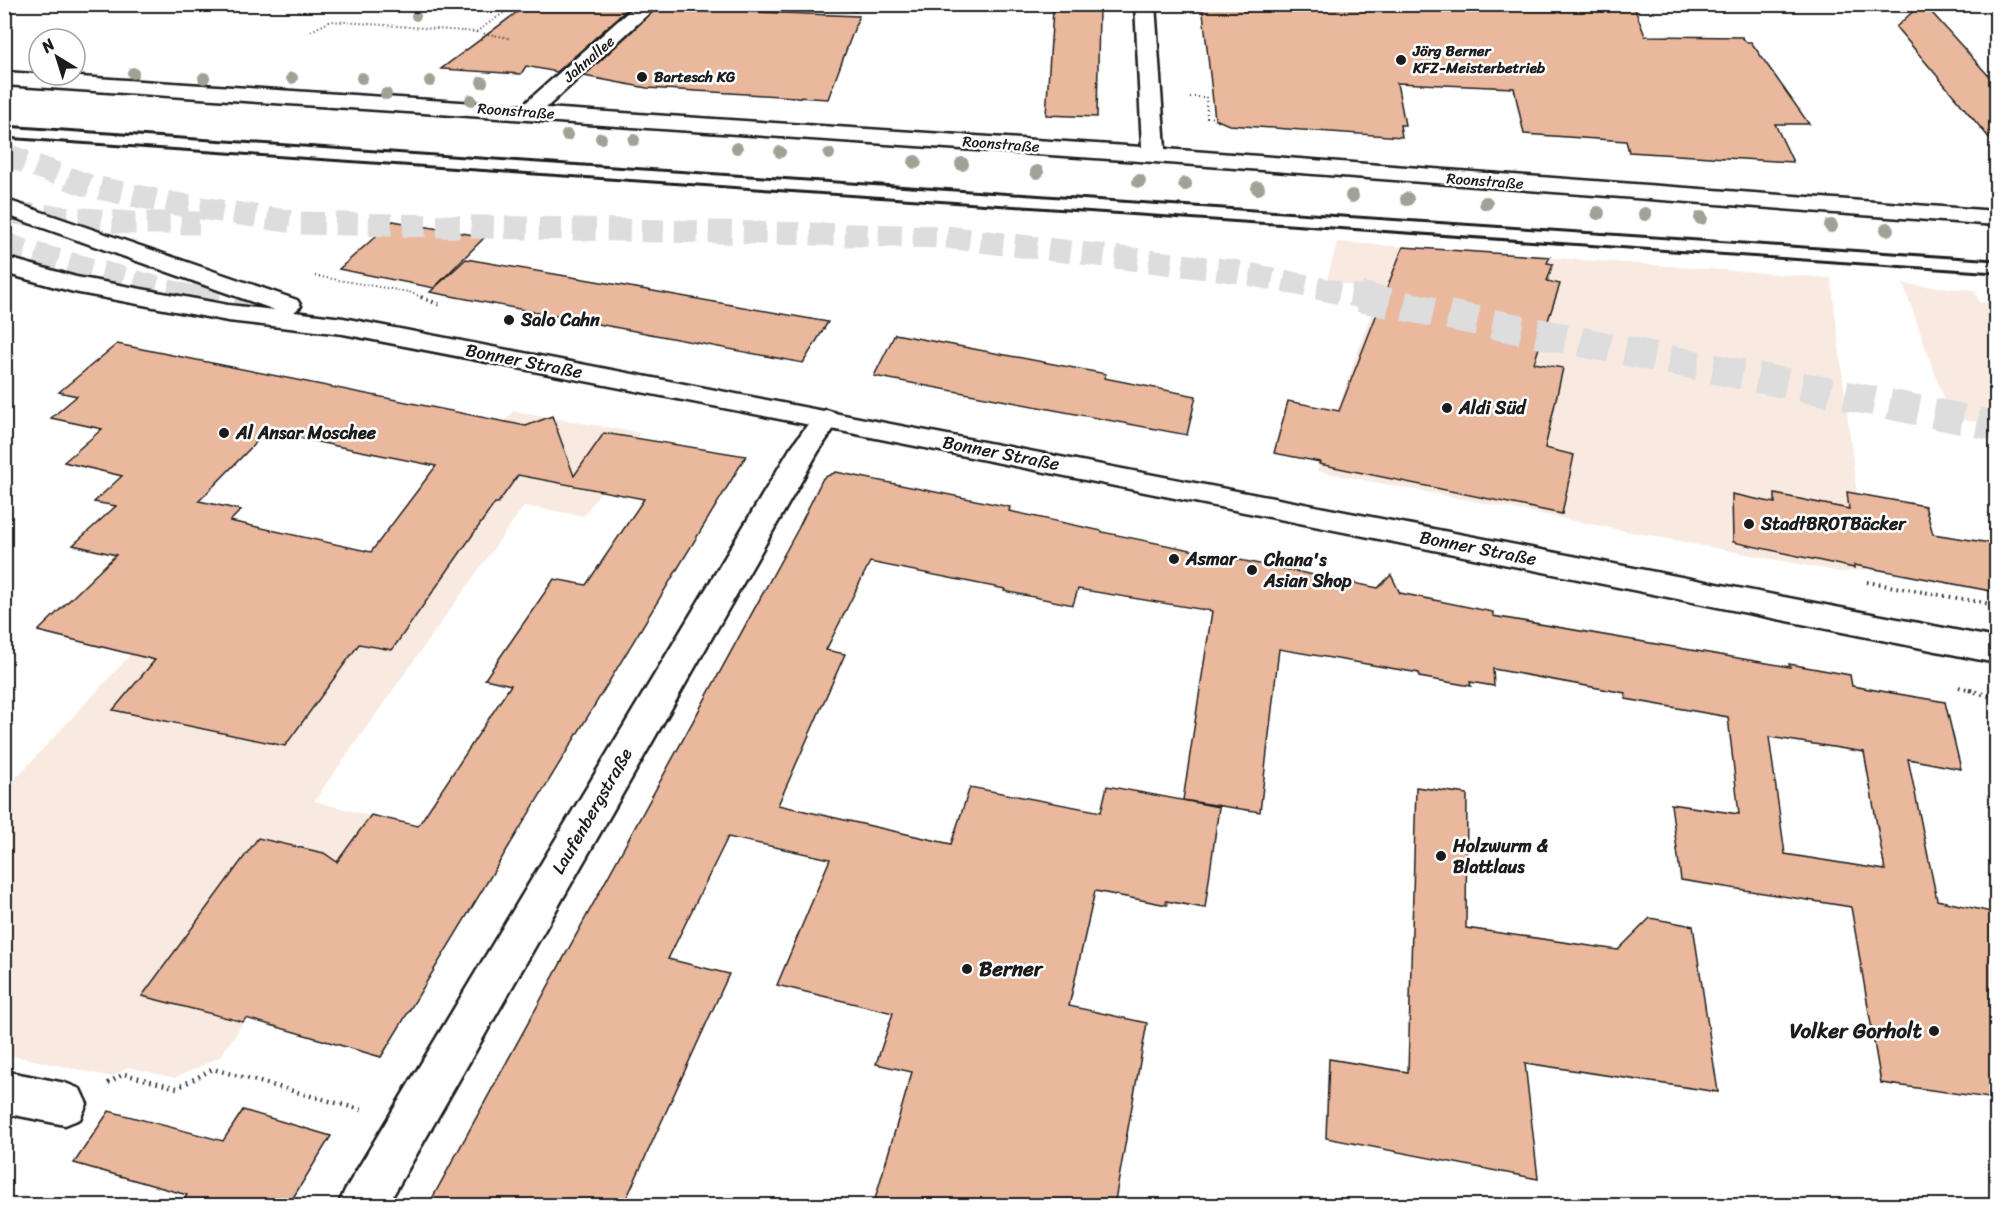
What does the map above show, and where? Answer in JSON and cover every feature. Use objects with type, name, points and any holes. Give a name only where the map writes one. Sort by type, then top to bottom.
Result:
[{"type":"street","name":"Jahnallee","points":[[528,112],[649,4]]},
{"type":"street","points":[[1145,4],[1154,155]]},
{"type":"street","name":"Roonstraße","points":[[4,78],[200,93],[528,112],[1154,155],[1996,218]]},
{"type":"street","points":[[4,206],[343,326]]},
{"type":"street","name":"Bonner Straße","points":[[4,265],[74,284],[202,308],[343,326],[826,418],[1996,651]]},
{"type":"street","name":"Laufenbergstraße","points":[[361,1206],[805,449],[826,418]]},
{"type":"street","points":[[4,1092],[65,1104]]},
{"type":"path","points":[[476,32],[515,5]]},
{"type":"path","points":[[311,31],[330,21],[476,32],[509,38]]},
{"type":"path","points":[[1206,101],[1207,117],[1217,118]]},
{"type":"path","points":[[315,276],[409,292],[446,307]]},
{"type":"path","points":[[65,1104],[124,1074],[177,1088],[213,1069],[409,1123]]},
{"type":"shaded area","points":[[1337,242],[1831,278],[1866,570],[1839,572],[1317,471],[1378,292],[1327,280]]},
{"type":"shaded area","points":[[1903,284],[1975,290],[1979,302],[1996,303],[1996,424],[1951,419]]},
{"type":"shaded area","points":[[514,411],[640,433],[584,516],[524,506],[314,801],[382,819],[220,1057],[175,1078],[128,1067],[112,1077],[5,1054],[4,791],[148,636],[54,613],[137,532],[230,521],[360,549],[349,561],[361,565],[467,464]]},
{"type":"building","points":[[528,4],[633,4],[557,72],[526,66],[521,74],[441,69]]},
{"type":"building","points":[[661,4],[761,4],[754,12],[859,16],[828,99],[647,88],[584,76]]},
{"type":"building","points":[[1202,4],[1633,4],[1645,36],[1742,37],[1746,42],[1751,42],[1809,124],[1775,124],[1793,162],[1629,152],[1626,141],[1524,134],[1514,88],[1397,83],[1405,125],[1400,125],[1402,137],[1229,125],[1215,119]]},
{"type":"building","points":[[1921,4],[1924,4],[1996,84],[1996,146],[1896,27]]},
{"type":"building","points":[[1053,10],[1099,11],[1097,117],[1046,115]]},
{"type":"building","points":[[393,221],[485,237],[434,288],[339,269]]},
{"type":"building","name":"Aldi Süd","points":[[1403,247],[1550,257],[1547,263],[1553,264],[1547,281],[1560,284],[1534,363],[1563,368],[1545,448],[1574,455],[1562,514],[1274,453],[1288,401],[1339,411]]},
{"type":"building","points":[[466,259],[828,322],[803,363],[430,292]]},
{"type":"building","points":[[895,334],[1106,374],[1104,378],[1196,396],[1187,435],[874,376]]},
{"type":"building","points":[[117,344],[526,426],[552,416],[574,476],[604,433],[746,456],[381,1057],[246,1018],[243,1022],[142,996],[258,838],[324,853],[337,862],[371,815],[418,826],[511,685],[485,679],[554,579],[586,585],[644,499],[518,475],[498,503],[495,503],[392,650],[359,644],[285,746],[113,710],[155,660],[38,631],[116,555],[73,545],[116,506],[94,502],[122,476],[64,462],[102,429],[51,418],[77,396],[59,392]],"holes":[[[267,431],[436,466],[371,552],[230,521],[241,510],[199,501]]]},
{"type":"building","points":[[836,472],[1010,507],[1009,511],[1102,532],[1378,588],[1391,575],[1400,593],[1493,612],[1493,616],[1790,667],[1789,664],[1850,675],[1852,686],[1945,702],[1961,769],[1908,759],[1937,900],[1996,913],[1996,1099],[1881,1083],[1851,907],[1681,880],[1671,804],[1739,814],[1728,717],[1626,699],[1625,693],[1493,669],[1494,686],[1470,682],[1471,686],[1419,677],[1419,673],[1279,649],[1260,812],[1183,800],[1212,611],[1078,589],[1073,605],[870,562],[826,650],[845,654],[778,805],[951,844],[970,787],[1101,812],[1107,786],[1219,807],[1205,908],[1166,901],[1167,905],[1095,891],[1069,1006],[1147,1023],[1114,1206],[873,1206],[912,1072],[876,1064],[893,1013],[777,985],[830,859],[728,837],[668,959],[729,974],[623,1206],[428,1206],[798,529],[823,478]],"holes":[[[1769,737],[1864,752],[1885,870],[1785,854]]]},
{"type":"building","points":[[1847,492],[1925,506],[1933,534],[1996,544],[1996,592],[1854,565],[1854,568],[1733,542],[1732,494],[1775,503],[1775,494],[1849,509]]},
{"type":"building","points":[[1416,787],[1467,794],[1466,928],[1618,950],[1650,918],[1693,926],[1718,1092],[1525,1063],[1538,1179],[1326,1138],[1329,1059],[1408,1072]]},
{"type":"building","points":[[243,1110],[331,1136],[288,1206],[180,1206],[187,1195],[74,1163],[109,1111],[223,1141]]},
{"type":"tunnel","points":[[4,154],[89,186],[175,204],[300,223],[945,237],[1233,271],[1367,298]]},
{"type":"tunnel","points":[[11,213],[132,223],[199,223]]},
{"type":"tunnel","points":[[4,243],[21,250],[195,298]]},
{"type":"tunnel","points":[[189,297],[245,309]]},
{"type":"tunnel","points":[[1360,297],[1996,426]]},
{"type":"railway","points":[[4,126],[1996,260]]},
{"type":"railway","points":[[4,138],[1996,273]]},
{"type":"place","name":"Jörg Berner KFZ-Meisterbetrieb","points":[[1401,60]]},
{"type":"place","name":"Bartesch KG","points":[[642,77]]},
{"type":"place","name":"Salo Cahn","points":[[509,320]]},
{"type":"place","name":"Aldi Süd","points":[[1447,408]]},
{"type":"place","name":"Al Ansar Moschee","points":[[224,433]]},
{"type":"place","name":"StadtBROTBäcker","points":[[1749,524]]},
{"type":"place","name":"Asmar","points":[[1174,559]]},
{"type":"place","name":"Chana's Asian Shop","points":[[1252,570]]},
{"type":"place","name":"Holzwurm & Blattlaus","points":[[1441,856]]},
{"type":"place","name":"Berner","points":[[967,969]]},
{"type":"place","name":"Volker Gorholt","points":[[1934,1031]]}]
